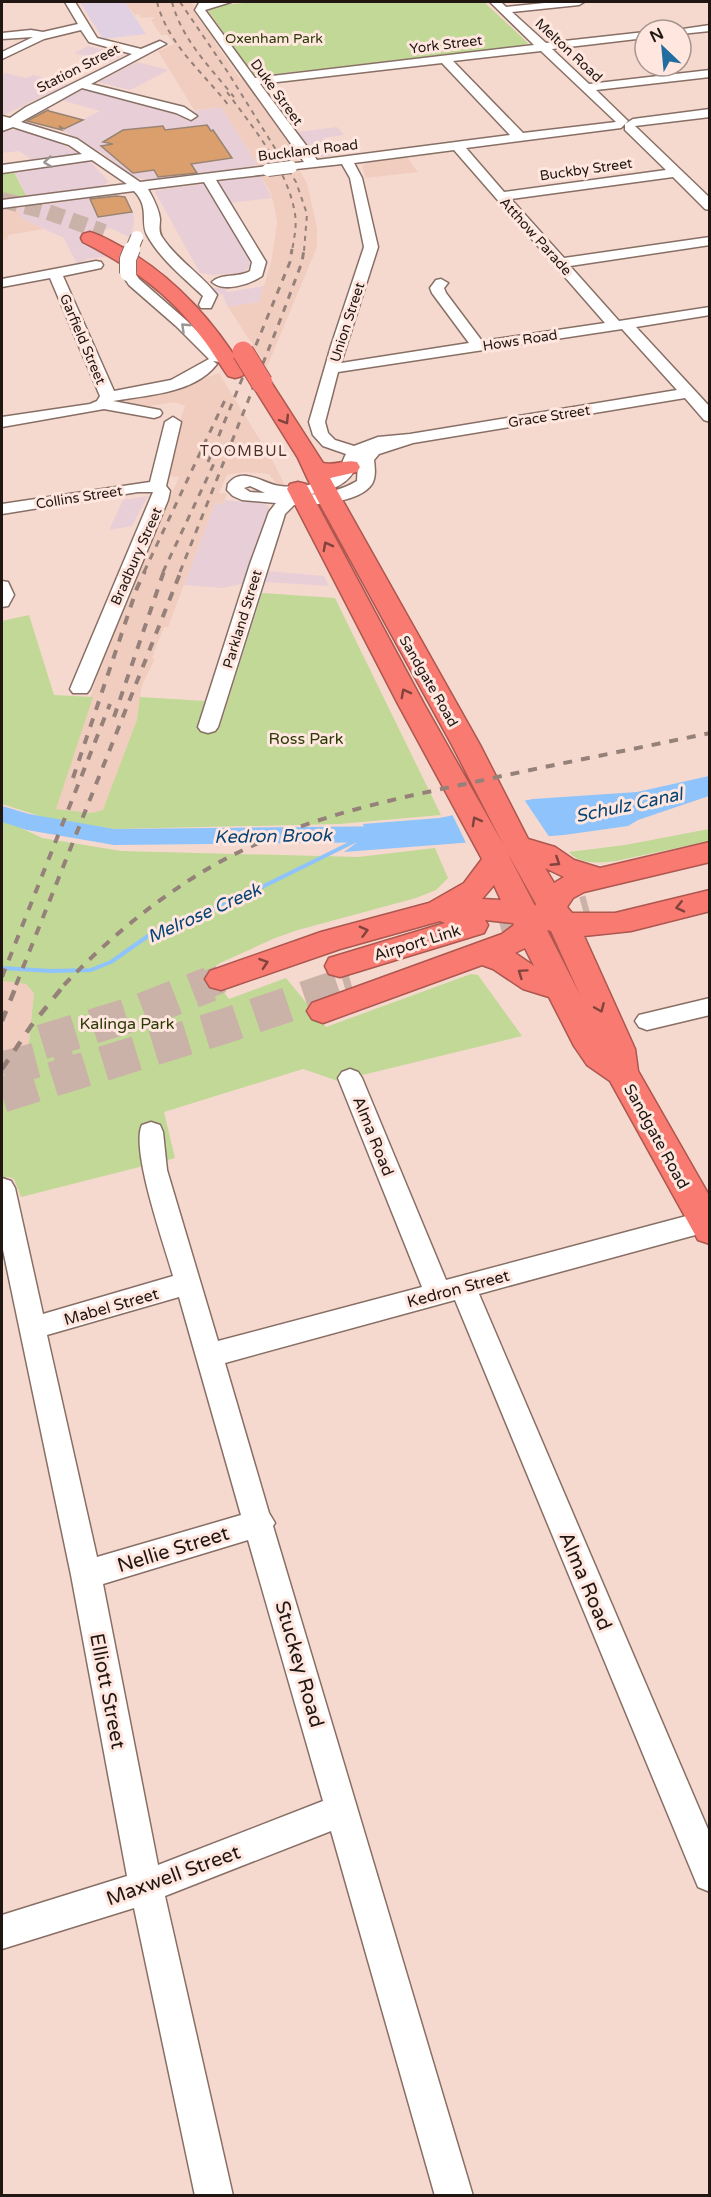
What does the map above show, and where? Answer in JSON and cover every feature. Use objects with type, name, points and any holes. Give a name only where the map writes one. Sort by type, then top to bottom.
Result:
[{"type":"highway","name":"Sandgate Road","points":[[228,362],[206,305],[184,283],[162,266],[97,235],[174,292],[209,332],[228,362],[257,392],[300,494]]},
{"type":"highway","name":"Sandgate Road","points":[[257,392],[300,494],[400,683],[473,790],[502,852],[524,924],[598,1056],[622,1072]]},
{"type":"highway","points":[[300,494],[357,458]]},
{"type":"highway","points":[[221,979],[308,948],[439,911],[474,890],[502,852],[545,854],[564,867],[589,894]]},
{"type":"highway","points":[[589,894],[710,852]]},
{"type":"highway","points":[[589,894],[710,866]]},
{"type":"highway","points":[[323,1011],[524,924],[570,887],[589,894],[710,879]]},
{"type":"highway","points":[[439,911],[454,915],[488,909],[524,924],[597,925],[710,900]]},
{"type":"highway","points":[[578,954],[633,928],[650,914]]},
{"type":"highway","name":"Sandgate Road","points":[[524,924],[578,954],[619,1049],[622,1072],[707,1226]]},
{"type":"highway","points":[[524,924],[504,962],[534,981],[560,989]]},
{"type":"highway","name":"Airport Link","points":[[346,974],[524,924]]},
{"type":"street","points":[[70,2],[97,43],[141,53]]},
{"type":"street","name":"Duke Street","points":[[226,2],[202,5],[200,10],[306,157],[314,164]]},
{"type":"street","points":[[499,6],[579,2]]},
{"type":"street","name":"Melton Road","points":[[499,6],[710,206]]},
{"type":"street","points":[[2,56],[59,30],[84,26]]},
{"type":"street","points":[[693,30],[710,28]]},
{"type":"street","points":[[2,36],[31,33],[44,36]]},
{"type":"street","name":"York Street","points":[[251,82],[633,36]]},
{"type":"street","name":"Station Street","points":[[5,124],[160,44]]},
{"type":"street","points":[[445,59],[520,138]]},
{"type":"street","points":[[587,88],[710,73]]},
{"type":"street","points":[[80,84],[180,110],[191,116]]},
{"type":"street","name":"Buckland Road","points":[[2,204],[710,113]]},
{"type":"street","name":"Sandgate Road","points":[[5,124],[65,138],[95,156],[117,173],[117,176],[143,192],[151,208],[154,235],[173,261],[210,295],[206,305]]},
{"type":"street","name":"Atthow Parade","points":[[457,146],[560,263],[710,417]]},
{"type":"street","points":[[2,169],[95,156]]},
{"type":"street","name":"Union Street","points":[[346,160],[356,178],[371,247],[318,413],[318,429],[329,443],[357,458]]},
{"type":"street","name":"Buckby Street","points":[[501,196],[675,173]]},
{"type":"street","points":[[208,178],[259,262],[254,277],[238,282],[219,282]]},
{"type":"street","name":"Sandgate Road","points":[[133,187],[146,213],[128,259],[129,273],[134,282],[181,323],[213,356],[228,362]]},
{"type":"street","points":[[560,263],[710,241]]},
{"type":"street","points":[[2,283],[96,265]]},
{"type":"street","name":"Garfield Street","points":[[55,274],[105,400]]},
{"type":"street","points":[[441,283],[436,288],[478,346]]},
{"type":"street","name":"Hows Road","points":[[331,369],[710,311]]},
{"type":"street","points":[[2,422],[93,408],[105,400],[185,381],[228,362]]},
{"type":"street","name":"Grace Street","points":[[357,458],[367,445],[378,442],[410,439],[688,393]]},
{"type":"street","points":[[105,400],[154,413]]},
{"type":"street","name":"Bradbury Street","points":[[80,689],[160,500],[162,491],[157,487],[173,422]]},
{"type":"street","points":[[300,494],[349,492],[364,483],[367,474],[365,465],[357,458]]},
{"type":"street","name":"Collins Street","points":[[2,509],[138,487],[157,487]]},
{"type":"street","name":"Parkland Street","points":[[208,727],[300,494]]},
{"type":"street","points":[[2,586],[5,596],[2,602]]},
{"type":"street","points":[[647,1021],[710,1006]]},
{"type":"street","name":"Alma Road","points":[[350,1078],[450,1290],[710,1875]]},
{"type":"street","name":"Stuckey Road","points":[[151,1132],[155,1170],[260,1523],[454,2196]]},
{"type":"street","name":"Elliott Street","points":[[2,1188],[86,1575],[146,1887],[214,2196]]},
{"type":"street","name":"Kedron Street","points":[[210,1355],[450,1290],[707,1226]]},
{"type":"street","name":"Mabel Street","points":[[33,1328],[189,1283]]},
{"type":"street","name":"Nellie Street","points":[[86,1575],[260,1523]]},
{"type":"street","name":"Maxwell Street","points":[[2,1932],[146,1887],[342,1810]]},
{"type":"shaded area","points":[[80,2],[125,2],[146,34],[103,39]]},
{"type":"shaded area","points":[[125,2],[194,2],[192,3],[197,11],[194,12],[209,29],[216,39],[214,41],[239,77],[244,80],[300,159],[266,167],[258,165],[221,107],[194,110],[158,51],[174,44],[167,35],[161,35],[151,20],[156,17],[141,18],[140,14],[135,15]]},
{"type":"shaded area","points":[[88,46],[124,55],[110,62],[74,53]]},
{"type":"shaded area","points":[[137,62],[169,70],[130,90],[98,82]]},
{"type":"shaded area","points":[[6,73],[26,78],[33,75],[68,84],[4,115],[2,114],[2,75]]},
{"type":"shaded area","points":[[83,89],[177,113],[221,107],[258,165],[153,181],[133,177],[101,152],[62,130],[100,111],[61,100]]},
{"type":"shaded area","points":[[337,127],[344,135],[323,138],[335,155],[315,158],[297,132]]},
{"type":"shaded area","points":[[19,130],[50,139],[79,153],[78,157],[36,162],[19,151],[2,153],[2,131]]},
{"type":"shaded area","points":[[407,157],[418,172],[366,178],[362,166],[366,163]]},
{"type":"shaded area","points":[[89,160],[109,182],[101,186],[26,196],[13,168]]},
{"type":"shaded area","points":[[300,171],[307,183],[317,228],[317,247],[267,367],[228,307],[259,302],[271,263],[277,223],[271,193],[261,176]]},
{"type":"shaded area","points":[[261,176],[272,198],[229,203],[215,182]]},
{"type":"shaded area","points":[[205,184],[250,258],[249,267],[245,272],[214,275],[200,273],[155,192]]},
{"type":"shaded area","points":[[116,195],[125,197],[133,212],[131,238],[110,228],[81,240],[110,256],[87,259],[77,264],[64,238],[22,219],[17,208]]},
{"type":"shaded area","points":[[17,208],[22,219],[44,229],[8,235],[8,239],[2,241],[2,210]]},
{"type":"shaded area","points":[[265,286],[259,302],[228,307],[224,295],[217,293],[214,288],[223,288],[228,292]]},
{"type":"shaded area","points":[[219,373],[274,463],[285,486],[278,486],[269,474],[243,472],[227,475],[219,493],[227,494],[223,504],[215,503],[168,627],[164,627],[152,658],[155,659],[142,685],[137,720],[103,810],[91,813],[55,809],[114,623],[179,477],[161,475],[185,406],[174,402],[151,406],[129,403],[123,398],[183,386]]},
{"type":"shaded area","points":[[148,496],[132,526],[109,530],[123,500]]},
{"type":"shaded area","points":[[225,500],[260,503],[268,506],[270,510],[245,583],[222,588],[184,585],[215,503],[223,504]]},
{"type":"shaded area","points":[[268,571],[324,576],[329,586],[265,582]]},
{"type":"shaded area","points":[[2,981],[26,984],[34,993],[29,1042],[2,1094]]},
{"type":"green space","name":"Oxenham Park","points":[[256,2],[484,2],[528,43],[522,46],[257,76],[254,75],[207,9],[212,6]]},
{"type":"green space","points":[[13,170],[26,196],[2,199],[2,171]]},
{"type":"green space","name":"Ross Park","points":[[262,593],[335,598],[441,815],[339,824],[114,829],[46,818],[2,804],[2,621],[29,615],[54,695],[93,697],[56,809],[91,813],[103,810],[137,720],[140,697],[205,701],[197,728],[219,729]]},
{"type":"green space","name":"Kalinga Park","points":[[2,819],[42,838],[121,851],[358,857],[435,848],[448,878],[436,890],[416,898],[275,938],[220,963],[208,972],[229,999],[286,978],[326,1027],[471,974],[478,975],[522,1036],[338,1081],[303,1069],[164,1112],[175,1158],[21,1197],[14,1179],[2,1178],[2,1094],[29,1042],[34,993],[26,984],[2,981]]},
{"type":"green space","points":[[709,829],[709,841],[616,861],[584,861],[569,852],[625,845]]},
{"type":"water","name":"Schulz Canal","points":[[709,776],[709,796],[638,820],[628,826],[564,835],[344,852],[367,835],[363,824],[439,818],[533,799],[637,792]]},
{"type":"pier","points":[[523,798],[550,838],[467,845],[451,812]]},
{"type":"building","points":[[48,110],[83,120],[64,129],[59,126],[62,130],[27,121]]},
{"type":"building","points":[[207,125],[232,158],[191,164],[197,173],[158,177],[154,170],[133,173],[101,146],[113,144],[103,142],[123,130],[163,126],[165,130]]},
{"type":"building","points":[[125,197],[132,212],[98,217],[90,199]]},
{"type":"waterway","name":"Kedron Brook","points":[[2,814],[27,822],[114,837],[405,834]]},
{"type":"waterway","name":"Melrose Creek","points":[[2,968],[52,971],[91,970],[111,962],[148,936],[242,897],[367,835]]},
{"type":"tunnel","points":[[2,200],[45,211],[104,232]]},
{"type":"tunnel","points":[[502,933],[589,909]]},
{"type":"tunnel","points":[[206,985],[221,979]]},
{"type":"tunnel","points":[[344,985],[351,983]]},
{"type":"tunnel","points":[[42,1042],[133,1014],[210,984]]},
{"type":"tunnel","points":[[2,1095],[225,1026],[348,984]]},
{"type":"tunnel","points":[[2,1069],[72,1051]]},
{"type":"railway","points":[[157,2],[169,32],[229,106]]},
{"type":"railway","points":[[172,2],[190,41],[234,97]]},
{"type":"railway","points":[[180,2],[227,71],[296,182],[307,214],[304,251]]},
{"type":"railway","points":[[227,92],[268,150],[285,181],[296,219],[292,251]]},
{"type":"railway","points":[[208,462],[290,262],[292,249]]},
{"type":"railway","points":[[180,572],[281,318],[302,262],[304,249]]},
{"type":"railway","points":[[144,572],[225,400]]},
{"type":"railway","points":[[163,572],[218,455]]},
{"type":"railway","points":[[73,778],[137,588],[145,571]]},
{"type":"railway","points":[[114,717],[164,571]]},
{"type":"railway","points":[[16,985],[181,571]]},
{"type":"railway","points":[[2,977],[110,704]]},
{"type":"railway","points":[[65,984],[99,951],[154,904],[216,864],[275,836],[337,815],[401,798],[710,733]]},
{"type":"railway","points":[[2,1021],[17,984]]},
{"type":"railway","points":[[2,1069],[31,1026],[65,984]]},
{"type":"district","name":"TOOMBUL","points":[[244,451]]}]
